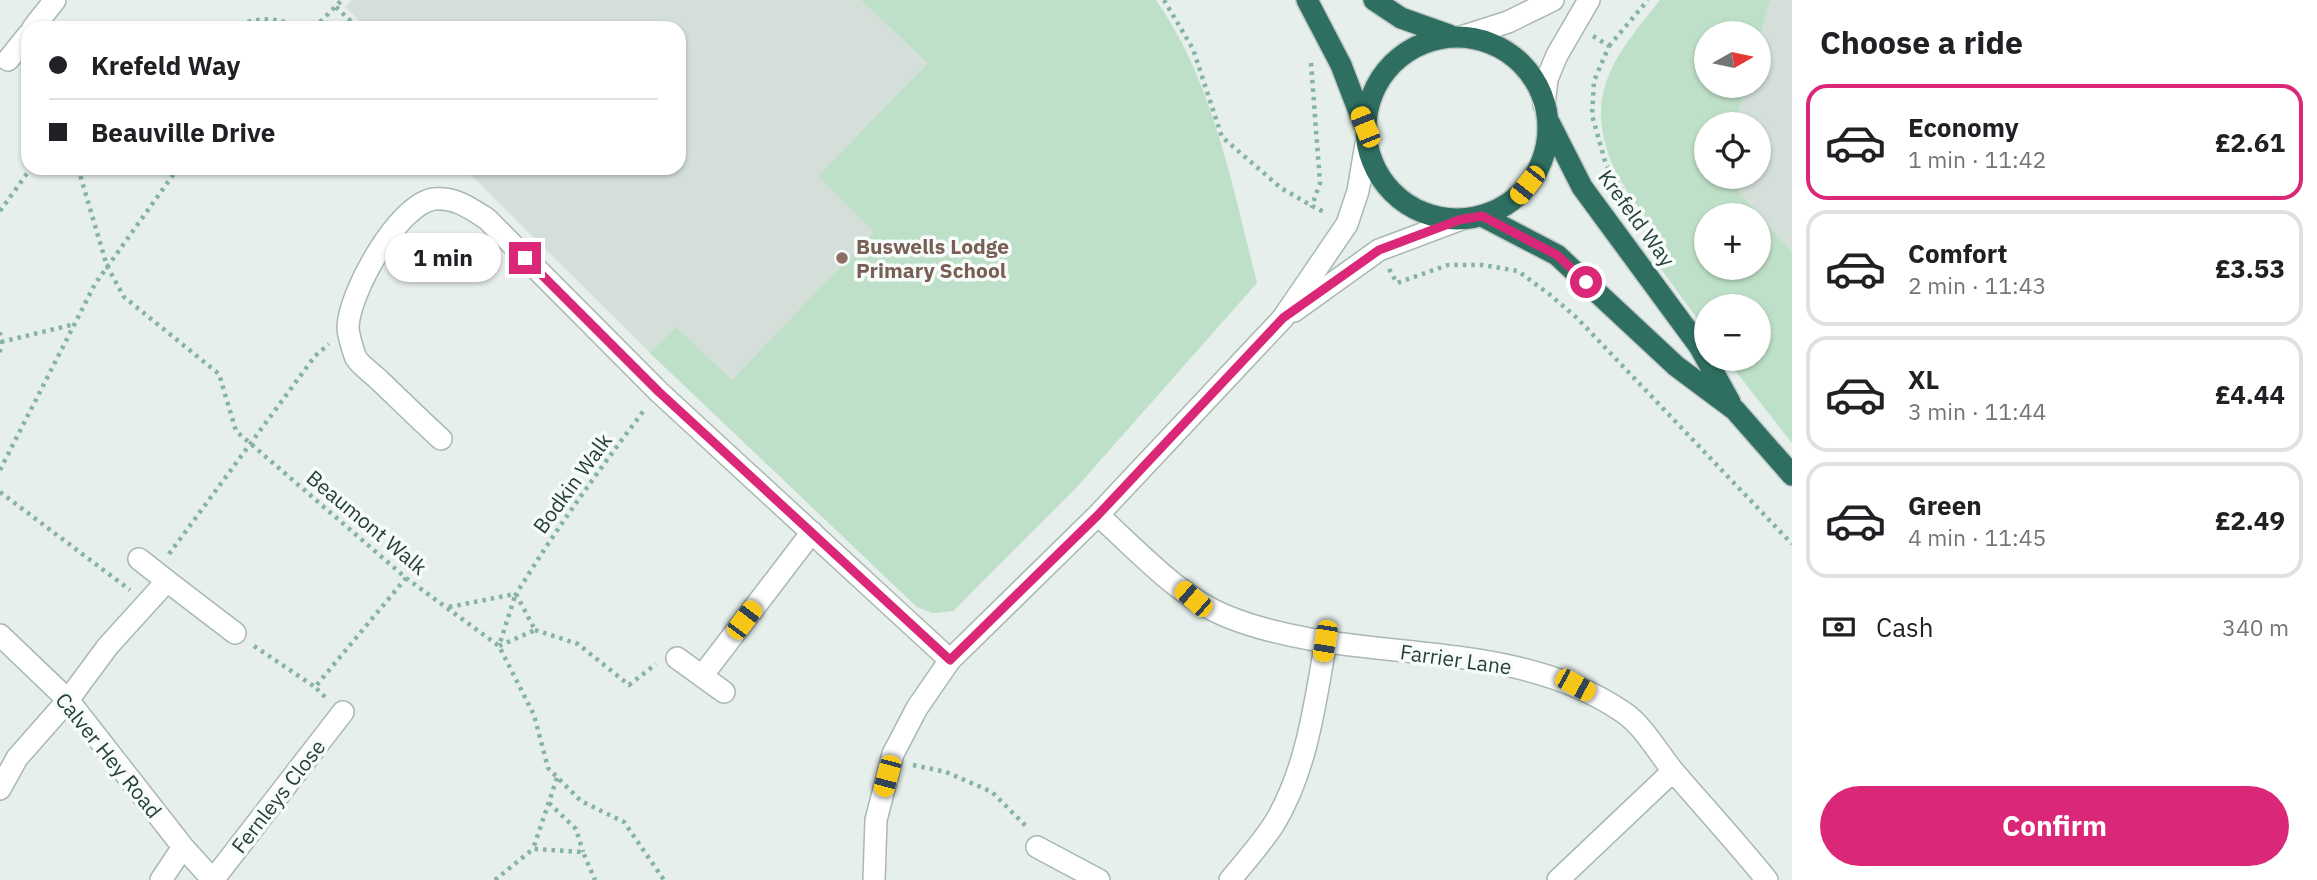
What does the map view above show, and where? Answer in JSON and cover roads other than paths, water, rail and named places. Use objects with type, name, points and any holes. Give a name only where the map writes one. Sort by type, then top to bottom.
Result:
[{"type":"highway","points":[[1307,0],[1340,65],[1366,136],[1372,163],[1392,193],[1432,217],[1459,220],[1482,216],[1518,197],[1537,172],[1546,150],[1546,114],[1542,95],[1525,66],[1500,47],[1401,18],[1374,0]]},
{"type":"highway","points":[[1366,136],[1367,107],[1381,77],[1399,57],[1434,39],[1457,36]]},
{"type":"highway","name":"Krefeld Way","points":[[1546,114],[1582,187],[1699,346],[1735,410],[1792,475]]},
{"type":"highway","name":"Krefeld Way","points":[[1482,216],[1557,255],[1675,366],[1735,410]]},
{"type":"street","points":[[38,21],[55,0]]},
{"type":"street","points":[[1457,36],[1508,22],[1553,0]]},
{"type":"street","points":[[1546,114],[1547,79],[1557,55],[1589,0]]},
{"type":"street","points":[[8,60],[21,44]]},
{"type":"street","points":[[874,880],[876,820],[893,754],[918,708],[950,660],[1098,515],[1283,318],[1347,223],[1358,191],[1366,136]]},
{"type":"street","points":[[441,439],[356,358],[348,327],[357,294],[374,256],[400,221],[416,205],[431,199],[449,199],[487,219],[659,392],[950,660]]},
{"type":"street","points":[[1283,318],[1379,250],[1459,220]]},
{"type":"street","name":"Farrier Lane","points":[[1098,515],[1193,599],[1223,615],[1252,625],[1325,641],[1511,666],[1575,685],[1625,713],[1768,880]]},
{"type":"street","points":[[702,676],[812,532]]},
{"type":"street","points":[[0,789],[17,758],[68,700],[108,646],[147,603],[154,571],[235,633]]},
{"type":"street","name":"Calver Hey Road","points":[[0,635],[68,700],[183,847],[213,880]]},
{"type":"street","points":[[1230,880],[1274,823],[1294,783],[1313,713],[1325,641]]},
{"type":"street","points":[[677,658],[723,692]]},
{"type":"street","name":"Fernleys Close","points":[[213,880],[342,712]]},
{"type":"street","points":[[1558,880],[1673,771]]},
{"type":"street","points":[[161,880],[183,847]]},
{"type":"street","points":[[1037,847],[1098,880]]},
{"type":"place","name":"Buswells Lodge Primary School","points":[[842,258]]}]
